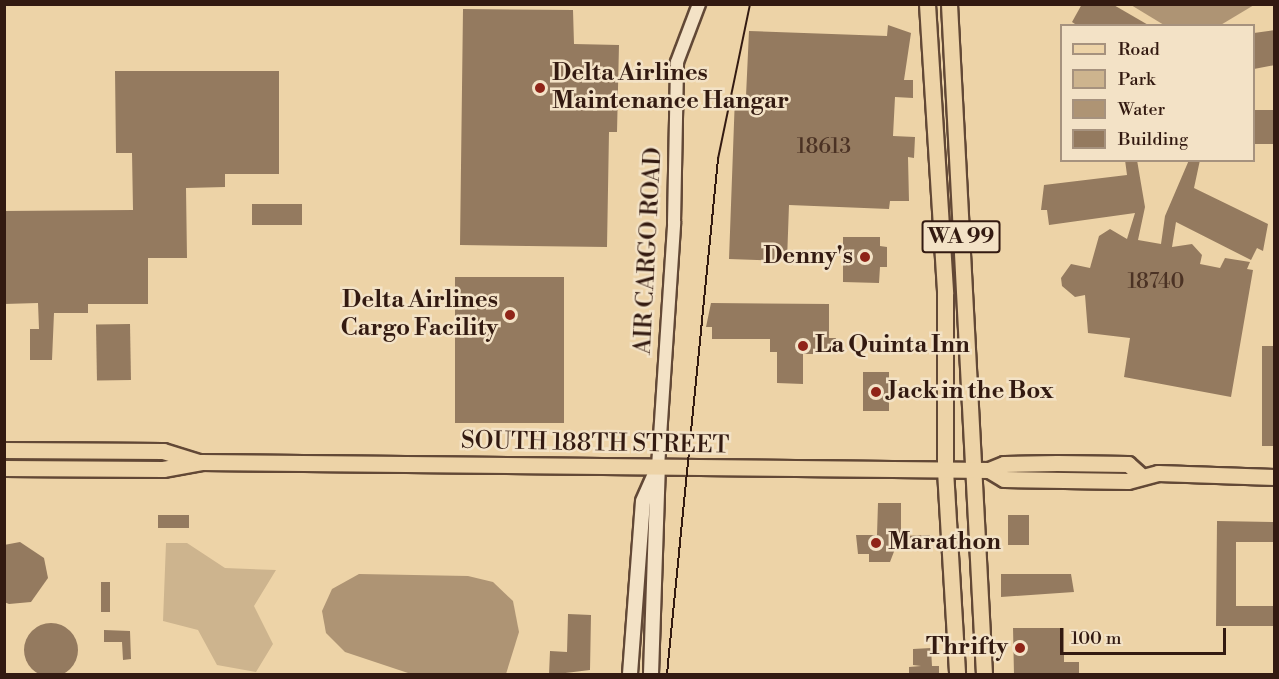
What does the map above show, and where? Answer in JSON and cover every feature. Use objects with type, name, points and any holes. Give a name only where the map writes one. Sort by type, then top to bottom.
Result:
[{"type":"main road","name":"WA 99","points":[[927,4],[945,293],[945,470],[957,675]]},
{"type":"main road","name":"WA 99","points":[[949,4],[981,470],[984,675]]},
{"type":"main road","name":"SOUTH 188TH STREET","points":[[4,450],[163,451],[201,462]]},
{"type":"main road","name":"SOUTH 188TH STREET","points":[[4,468],[163,469],[201,462],[981,470],[1004,464],[1094,463],[1128,464],[1139,474],[1275,477]]},
{"type":"main road","points":[[630,675],[643,501],[658,467]]},
{"type":"main road","points":[[651,675],[658,467]]},
{"type":"street","name":"AIR CARGO ROAD","points":[[658,467],[674,223],[677,62],[699,4]]},
{"type":"green space","points":[[166,543],[187,543],[225,568],[276,570],[254,606],[273,644],[256,672],[217,665],[198,630],[163,621]]},
{"type":"water","points":[[1131,5],[1254,5],[1222,24],[1162,24]]},
{"type":"water","points":[[359,574],[468,576],[493,582],[513,601],[519,632],[506,674],[411,674],[345,652],[326,633],[322,611],[332,589]]},
{"type":"building","points":[[1082,4],[1112,4],[1147,24],[1075,24],[1072,22]]},
{"type":"building","name":"Delta Airlines Maintenance Hangar","points":[[463,9],[573,10],[574,44],[619,45],[617,132],[609,132],[607,247],[460,245]]},
{"type":"building","points":[[888,25],[911,33],[904,80],[913,80],[913,98],[895,97],[893,136],[915,137],[914,158],[908,157],[909,201],[890,201],[889,209],[789,205],[787,261],[729,259],[735,96],[746,96],[749,31],[887,36]]},
{"type":"building","points":[[1275,30],[1275,65],[1255,69],[1255,33]]},
{"type":"building","points":[[115,71],[279,71],[279,174],[225,174],[225,187],[186,188],[187,258],[148,258],[148,304],[88,304],[88,313],[54,313],[52,360],[30,360],[30,329],[39,329],[38,303],[4,304],[4,211],[133,210],[132,153],[116,153]]},
{"type":"building","points":[[1255,110],[1274,110],[1274,144],[1255,144]]},
{"type":"building","points":[[1125,162],[1137,162],[1145,207],[1138,240],[1161,244],[1165,216],[1188,162],[1200,162],[1194,188],[1268,224],[1263,251],[1257,248],[1251,260],[1176,222],[1172,247],[1192,244],[1202,255],[1200,264],[1220,268],[1225,258],[1250,262],[1247,269],[1253,270],[1231,397],[1124,377],[1130,338],[1088,333],[1085,295],[1075,297],[1062,286],[1061,278],[1071,264],[1090,268],[1099,236],[1110,229],[1127,239],[1135,213],[1049,225],[1047,210],[1041,210],[1044,185],[1127,175]]},
{"type":"building","points":[[252,204],[302,204],[302,225],[252,225]]},
{"type":"building","name":"Denny's","points":[[843,237],[880,237],[880,246],[887,247],[887,267],[880,267],[879,283],[843,282]]},
{"type":"building","name":"Delta Airlines Cargo Facility","points":[[455,277],[564,277],[564,423],[455,423]]},
{"type":"building","name":"La Quinta Inn","points":[[711,303],[829,304],[829,338],[836,338],[836,354],[803,354],[803,384],[777,383],[777,352],[770,352],[770,339],[712,339],[712,327],[706,327]]},
{"type":"building","points":[[130,324],[131,380],[97,381],[96,325]]},
{"type":"building","points":[[1262,346],[1274,346],[1274,446],[1262,446]]},
{"type":"building","name":"Jack in the Box","points":[[863,372],[889,372],[889,411],[863,411]]},
{"type":"building","points":[[878,503],[901,503],[901,536],[930,535],[931,548],[895,549],[890,562],[869,562],[869,554],[858,554],[856,535],[877,535]]},
{"type":"building","points":[[158,515],[189,515],[189,528],[158,528]]},
{"type":"building","points":[[1008,515],[1029,515],[1029,545],[1008,545]]},
{"type":"building","points":[[1217,521],[1275,522],[1275,542],[1236,542],[1236,606],[1275,606],[1275,626],[1216,626]]},
{"type":"building","points":[[20,542],[44,558],[48,578],[31,602],[9,604],[4,602],[4,545]]},
{"type":"building","points":[[1001,574],[1071,574],[1074,592],[1001,597]]},
{"type":"building","points":[[101,582],[110,582],[110,612],[101,612]]},
{"type":"building","points":[[568,614],[591,615],[590,670],[549,675],[550,651],[567,652]]},
{"type":"building","points":[[51,623],[61,625],[70,631],[76,640],[78,650],[76,660],[70,669],[61,675],[51,677],[41,675],[32,669],[26,660],[24,650],[26,640],[32,631],[41,625]]},
{"type":"building","points":[[1013,628],[1064,628],[1064,662],[1079,662],[1079,674],[1014,675]]},
{"type":"building","points":[[104,630],[130,631],[131,659],[123,660],[122,642],[104,642]]},
{"type":"building","points":[[931,648],[932,666],[939,666],[939,675],[909,675],[909,667],[921,666],[913,665],[913,649]]},
{"type":"tram line","points":[[667,674],[718,159],[750,4]]},
{"type":"place","name":"Delta Airlines Maintenance Hangar","points":[[540,88]]},
{"type":"place","name":"Denny's","points":[[865,257]]},
{"type":"place","name":"Delta Airlines Cargo Facility","points":[[510,315]]},
{"type":"place","name":"La Quinta Inn","points":[[803,346]]},
{"type":"place","name":"Jack in the Box","points":[[876,392]]},
{"type":"place","name":"Marathon","points":[[876,543]]},
{"type":"place","name":"Thrifty","points":[[1020,648]]}]
